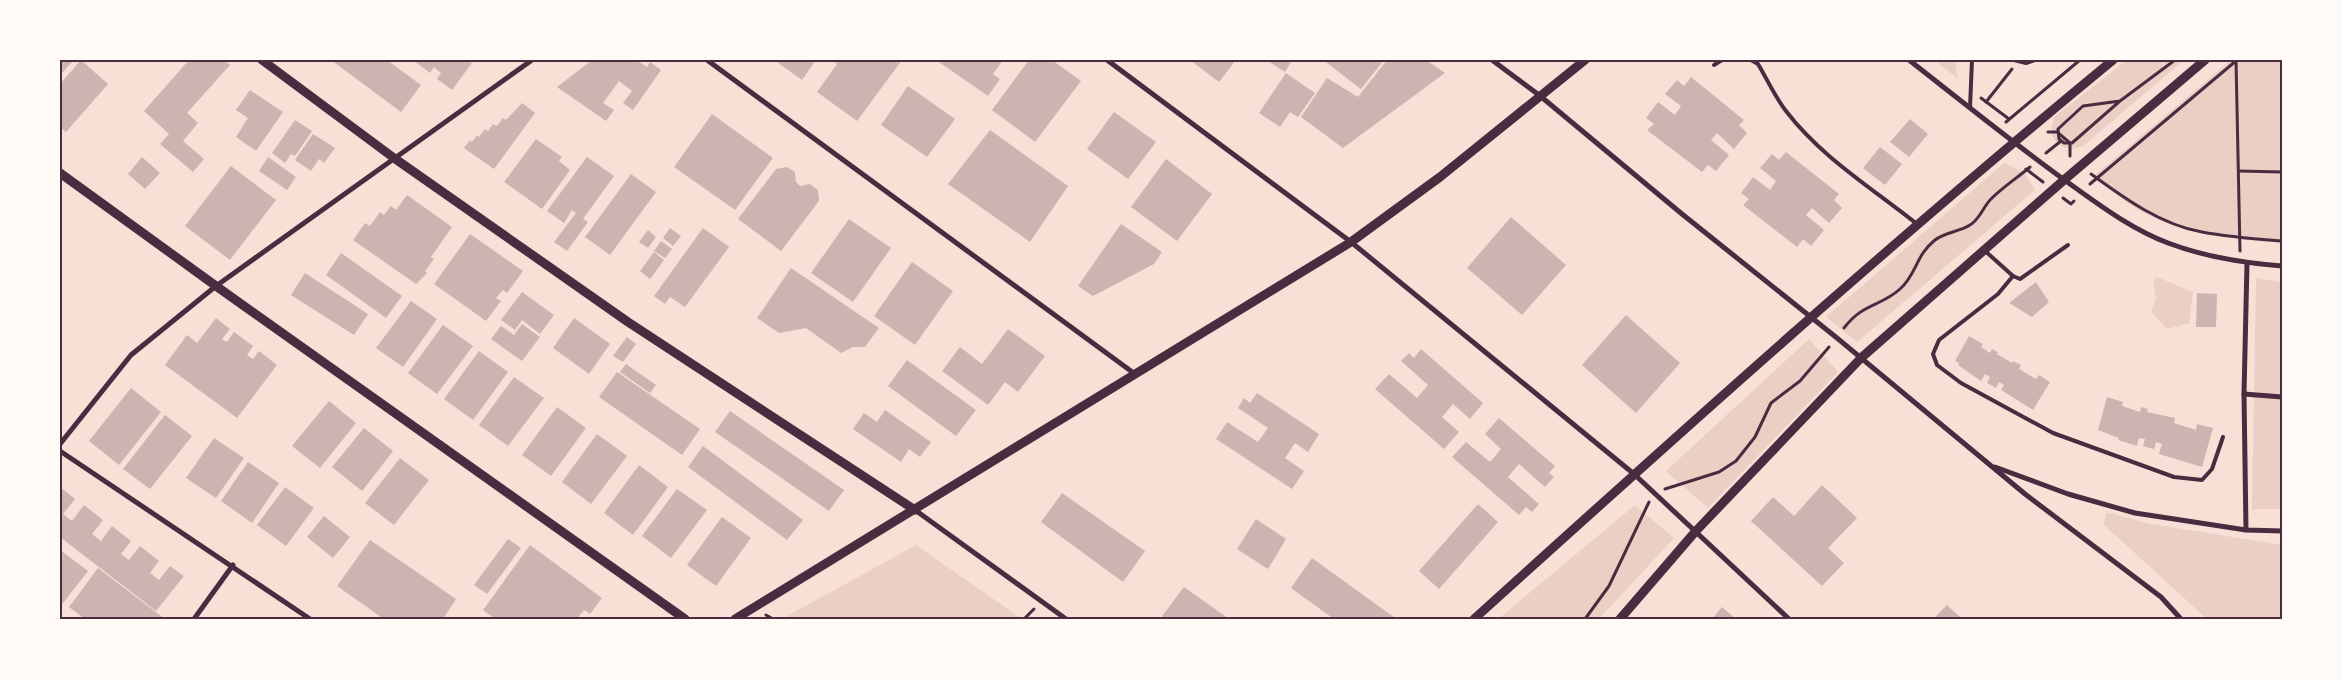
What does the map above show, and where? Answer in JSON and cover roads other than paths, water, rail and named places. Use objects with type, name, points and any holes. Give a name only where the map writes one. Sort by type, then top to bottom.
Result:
[{"type":"street","points":[[262,60],[394,158],[628,322],[915,510],[1066,619]]},
{"type":"street","points":[[60,444],[131,355],[216,286],[532,60]]},
{"type":"street","points":[[707,60],[1135,374]]},
{"type":"street","points":[[1107,60],[1351,242],[1634,474],[1789,619]]},
{"type":"street","points":[[1492,60],[1837,338],[2025,494],[2161,597],[2181,619]]},
{"type":"street","points":[[735,619],[1351,242],[1440,177],[1585,60]]},
{"type":"street","points":[[1908,60],[2064,180],[2130,224],[2166,242],[2200,254],[2240,262],[2282,266]]},
{"type":"street","points":[[1474,619],[1810,317],[2013,142],[2113,60]]},
{"type":"street","points":[[1620,619],[1695,532],[1861,358],[2064,180],[2205,60]]},
{"type":"street","points":[[60,173],[685,619]]},
{"type":"street","points":[[2246,530],[2244,394],[2247,263]]},
{"type":"street","points":[[2244,394],[2282,397]]},
{"type":"street","points":[[60,451],[233,565],[310,619]]},
{"type":"street","points":[[1992,466],[2068,494],[2135,513],[2246,530],[2282,531]]},
{"type":"street","points":[[194,619],[233,565]]},
{"type":"lane","points":[[1714,65],[1722,60]]},
{"type":"lane","points":[[1751,60],[1758,64],[1785,110],[1818,146],[1849,173],[1918,224]]},
{"type":"lane","points":[[1970,108],[1972,60]]},
{"type":"lane","points":[[2016,61],[2035,60]]},
{"type":"lane","points":[[1984,250],[2013,276],[2020,279],[2068,245]]},
{"type":"lane","points":[[2013,276],[1998,294],[1939,340],[1933,354],[1937,365],[1961,383],[2053,433],[2174,477],[2202,480],[2212,469],[2223,437]]}]
